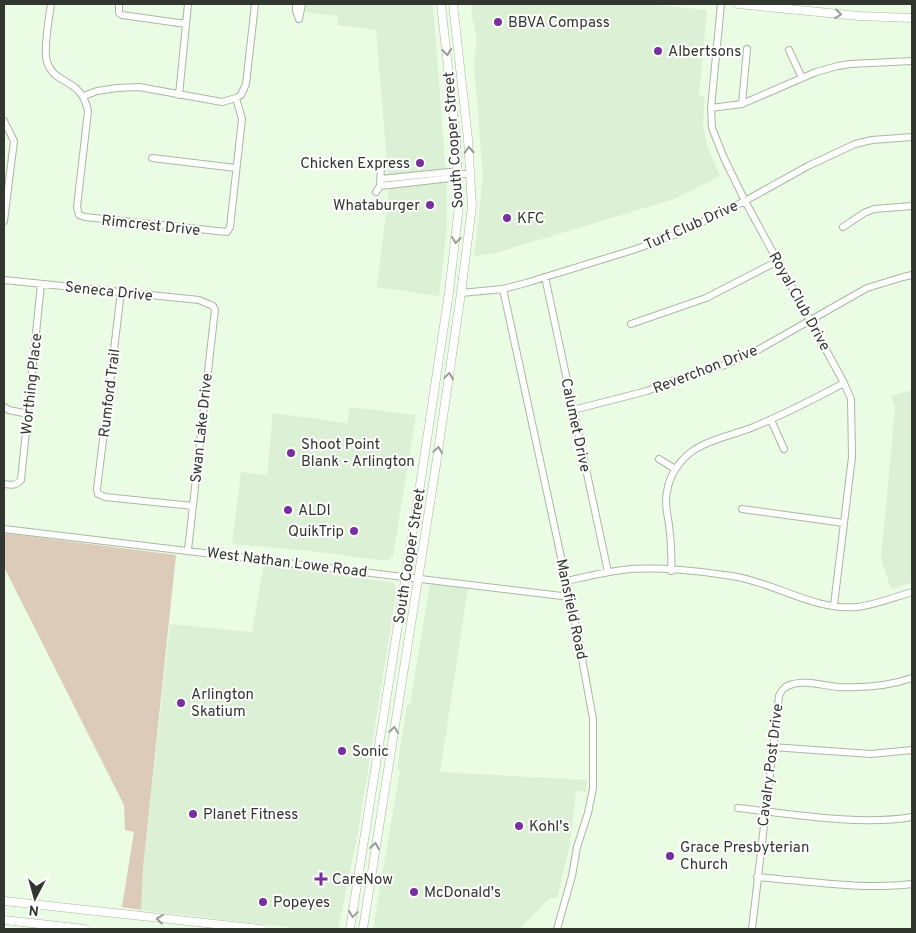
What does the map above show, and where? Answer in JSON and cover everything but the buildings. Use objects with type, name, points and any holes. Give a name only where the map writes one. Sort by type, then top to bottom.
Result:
[{"type":"main road","name":"South Cooper Street","points":[[350,929],[430,423],[460,206],[456,140],[441,4]]},
{"type":"main road","points":[[738,4],[859,16],[912,18]]},
{"type":"main road","name":"South Cooper Street","points":[[363,929],[442,424],[472,206],[468,139],[454,5]]},
{"type":"main road","points":[[430,423],[442,424]]},
{"type":"main road","points":[[4,901],[208,927],[261,929]]},
{"type":"main road","points":[[4,920],[85,929]]},
{"type":"street","points":[[51,4],[46,47],[47,64],[54,74],[74,86],[84,96],[97,91],[123,87],[139,87],[222,102],[241,95],[246,84],[255,4]]},
{"type":"street","points":[[118,4],[119,13],[122,15],[186,24]]},
{"type":"street","points":[[179,95],[188,4]]},
{"type":"street","points":[[296,4],[299,19],[302,4]]},
{"type":"street","name":"Royal Club Drive","points":[[721,4],[711,108],[712,128],[745,201],[849,392],[852,412],[852,457],[834,605]]},
{"type":"street","points":[[742,104],[747,49]]},
{"type":"street","points":[[789,50],[802,78]]},
{"type":"street","points":[[711,108],[742,104],[816,72],[850,64],[912,61]]},
{"type":"street","name":"Rimcrest Drive","points":[[84,96],[88,111],[77,207],[79,215],[85,218],[224,233],[230,227],[236,168]]},
{"type":"street","points":[[152,158],[236,168],[242,120],[236,98]]},
{"type":"street","points":[[4,121],[14,141],[4,216]]},
{"type":"street","name":"Turf Club Drive","points":[[461,293],[503,289],[636,249],[677,234],[745,201],[808,166],[855,144],[872,140],[912,137]]},
{"type":"street","points":[[380,164],[379,186],[449,172],[470,174]]},
{"type":"street","points":[[843,227],[864,213],[874,209],[912,206]]},
{"type":"street","points":[[631,324],[706,298],[778,261]]},
{"type":"street","name":"Reverchon Drive","points":[[573,410],[647,391],[677,379],[722,366],[756,351],[867,288],[912,276]]},
{"type":"street","name":"Calumet Drive","points":[[545,277],[608,572]]},
{"type":"street","name":"Seneca Drive","points":[[4,280],[200,300],[213,306]]},
{"type":"street","name":"Worthing Place","points":[[4,484],[17,484],[21,480],[41,284]]},
{"type":"street","name":"Mansfield Road","points":[[503,289],[567,581],[593,719],[593,788],[588,813],[577,847],[572,876],[556,929]]},
{"type":"street","name":"Rumford Trail","points":[[121,292],[97,489],[98,494],[105,497],[193,506]]},
{"type":"street","name":"Swan Lake Drive","points":[[188,550],[215,310],[213,306]]},
{"type":"street","points":[[671,570],[672,552],[666,499],[668,486],[683,458],[696,449],[771,420],[844,383]]},
{"type":"street","points":[[4,406],[9,410],[28,414]]},
{"type":"street","points":[[771,420],[784,449]]},
{"type":"street","points":[[659,459],[676,469]]},
{"type":"street","points":[[742,509],[844,522]]},
{"type":"street","name":"West Nathan Lowe Road","points":[[4,529],[570,597]]},
{"type":"street","points":[[567,581],[608,572],[642,569],[671,570],[733,576],[816,602],[856,607],[870,605],[912,592]]},
{"type":"street","name":"Cavalry Post Drive","points":[[752,929],[772,747],[781,690],[800,683],[855,687],[893,683],[912,678]]},
{"type":"street","points":[[772,747],[870,754],[912,750]]},
{"type":"street","points":[[738,808],[814,817],[860,820],[912,817]]},
{"type":"street","points":[[757,877],[858,885],[912,884]]},
{"type":"shaded area","points":[[306,4],[433,4],[447,187],[447,227],[439,296],[377,287],[389,188],[376,30],[338,25],[338,16],[305,12]]},
{"type":"shaded area","points":[[471,4],[646,4],[707,10],[699,96],[705,97],[703,124],[707,146],[720,176],[674,199],[492,254],[474,256],[483,178],[474,63],[477,39]]},
{"type":"shaded area","points":[[912,390],[912,583],[891,589],[881,559],[895,408],[891,396]]},
{"type":"shaded area","points":[[350,407],[416,415],[393,556],[387,561],[311,551],[232,544],[241,472],[267,475],[273,413],[347,423]]},
{"type":"shaded area","points":[[4,533],[176,555],[143,868],[141,910],[122,907],[134,832],[125,830],[124,805],[4,567]]},
{"type":"shaded area","points":[[264,563],[395,583],[396,594],[358,833],[338,929],[303,929],[141,910],[143,868],[170,624],[252,632]]},
{"type":"shaded area","points":[[430,584],[468,588],[440,772],[587,780],[586,792],[576,791],[570,844],[557,898],[550,898],[519,929],[373,929],[400,770],[397,769],[407,705],[410,705]]},
{"type":"place","name":"BBVA Compass","points":[[498,22]]},
{"type":"place","name":"Albertsons","points":[[658,51]]},
{"type":"place","name":"Chicken Express","points":[[420,163]]},
{"type":"place","name":"Whataburger","points":[[430,205]]},
{"type":"place","name":"KFC","points":[[507,218]]},
{"type":"place","name":"Shoot Point Blank - Arlington","points":[[291,453]]},
{"type":"place","name":"ALDI","points":[[288,510]]},
{"type":"place","name":"QuikTrip","points":[[354,531]]},
{"type":"place","name":"Arlington Skatium","points":[[181,703]]},
{"type":"place","name":"Sonic","points":[[342,751]]},
{"type":"place","name":"Planet Fitness","points":[[193,814]]},
{"type":"place","name":"Kohl's","points":[[519,826]]},
{"type":"place","name":"Grace Presbyterian Church","points":[[670,856]]},
{"type":"place","name":"CareNow","points":[[321,879]]},
{"type":"place","name":"McDonald's","points":[[414,892]]},
{"type":"place","name":"Popeyes","points":[[263,902]]}]
